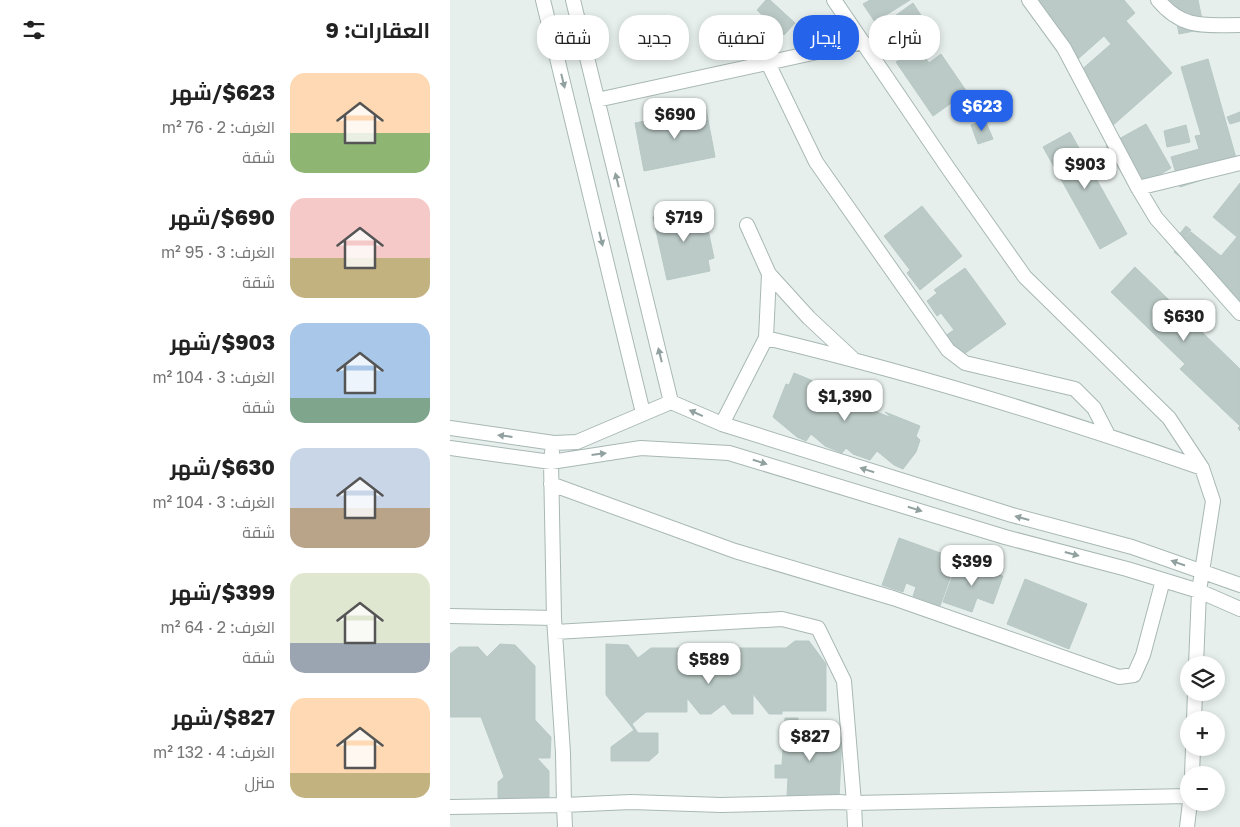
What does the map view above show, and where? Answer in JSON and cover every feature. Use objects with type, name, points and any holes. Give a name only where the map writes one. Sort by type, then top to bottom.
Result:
[{"type":"street","points":[[543,0],[643,413]]},
{"type":"street","points":[[573,0],[671,402]]},
{"type":"street","points":[[834,0],[948,168],[1025,277],[1170,418],[1202,468],[1213,501],[1199,591],[1196,656]]},
{"type":"street","points":[[1028,0],[1064,48],[1138,188],[1156,218],[1240,313]]},
{"type":"street","points":[[1158,0],[1176,17],[1194,25],[1240,25]]},
{"type":"street","points":[[597,100],[863,42]]},
{"type":"street","points":[[768,63],[816,162],[948,350],[965,363],[1074,389],[1094,408],[1108,436]]},
{"type":"street","points":[[1138,188],[1240,163]]},
{"type":"street","points":[[747,225],[769,274],[809,318],[852,358]]},
{"type":"street","points":[[722,424],[766,338],[769,274]]},
{"type":"street","points":[[766,338],[852,358],[1108,436],[1202,468]]},
{"type":"street","points":[[450,428],[554,443],[577,442],[671,402],[722,424],[1012,515],[1132,547],[1240,585]]},
{"type":"street","points":[[554,443],[551,462],[554,625],[564,753],[564,827]]},
{"type":"street","points":[[450,448],[551,462],[641,448],[729,453],[1005,537],[1127,569],[1199,591],[1240,609]]},
{"type":"street","points":[[551,484],[735,551],[893,598],[1119,677],[1134,675],[1143,655],[1163,580]]},
{"type":"street","points":[[450,616],[554,625],[782,619],[818,628],[844,681],[855,827]]},
{"type":"street","points":[[450,807],[631,802],[721,805],[839,802],[854,804],[1180,796]]},
{"type":"street","points":[[1187,827],[1189,811]]},
{"type":"building","points":[[766,0],[770,0],[793,21],[793,25],[784,35],[783,15],[762,15],[757,10]]},
{"type":"building","points":[[870,0],[910,0],[886,15],[870,15],[863,4]]},
{"type":"building","points":[[1035,0],[1124,0],[1135,13],[1126,21],[1172,73],[1111,127],[1088,102],[1097,93],[1079,72],[1111,44],[1104,36],[1078,59],[1033,8]]},
{"type":"building","points":[[1164,0],[1198,0],[1204,29],[1179,34],[1176,18],[1167,19]]},
{"type":"building","points":[[913,3],[921,15],[896,15]]},
{"type":"building","points":[[941,54],[967,92],[933,116],[896,62],[899,60],[927,60],[929,63],[933,60],[940,60]]},
{"type":"building","points":[[1208,59],[1238,165],[1204,175],[1205,179],[1180,187],[1171,157],[1199,149],[1195,136],[1201,135],[1181,67]]},
{"type":"building","points":[[706,109],[715,157],[644,171],[635,123]]},
{"type":"building","points":[[1240,112],[1240,121],[1230,124],[1227,117]]},
{"type":"building","points":[[985,120],[993,139],[978,144],[971,125]]},
{"type":"building","points":[[1146,124],[1171,168],[1132,191],[1106,146]]},
{"type":"building","points":[[1186,125],[1190,142],[1167,147],[1164,131]]},
{"type":"building","points":[[1070,132],[1127,234],[1100,249],[1043,147]]},
{"type":"building","points":[[1240,183],[1240,313],[1228,295],[1174,252],[1191,232],[1221,256],[1237,237],[1213,217]]},
{"type":"building","points":[[703,206],[714,258],[708,260],[710,271],[667,280],[653,217]]},
{"type":"building","points":[[922,206],[962,256],[920,290],[907,273],[910,270],[884,236]]},
{"type":"building","points":[[1186,226],[1191,230],[1183,241],[1177,237]]},
{"type":"building","points":[[1135,267],[1240,369],[1240,426],[1180,369],[1185,364],[1111,292]]},
{"type":"building","points":[[965,268],[1006,324],[960,357],[945,336],[954,330],[941,313],[937,316],[927,301],[937,293],[934,290]]},
{"type":"building","points":[[794,373],[811,380],[822,389],[829,382],[841,387],[864,407],[892,418],[885,412],[920,426],[916,436],[920,440],[916,452],[903,469],[894,465],[877,451],[870,460],[853,454],[846,448],[842,453],[825,446],[811,434],[806,441],[797,437],[773,417],[786,384],[789,385]]},
{"type":"building","points":[[899,538],[957,559],[940,606],[913,596],[916,587],[906,583],[903,592],[882,585]]},
{"type":"building","points":[[964,562],[1003,576],[993,604],[977,598],[972,612],[943,602],[954,572],[960,574]]},
{"type":"building","points":[[1025,579],[1087,604],[1069,649],[1007,624]]},
{"type":"building","points":[[795,641],[809,641],[826,664],[826,711],[782,711],[782,714],[769,714],[753,694],[753,714],[732,714],[724,704],[711,714],[700,714],[687,698],[687,712],[646,712],[632,724],[638,733],[658,733],[658,753],[649,761],[611,761],[611,747],[634,730],[606,695],[606,644],[628,645],[638,658],[651,648],[786,648]]},
{"type":"building","points":[[500,644],[515,645],[535,666],[535,720],[551,737],[550,758],[537,758],[549,771],[549,800],[498,800],[498,782],[504,777],[481,717],[450,717],[450,654],[459,647],[478,647],[487,657]]},
{"type":"building","points":[[785,718],[798,718],[797,730],[827,732],[826,736],[842,737],[839,798],[787,796],[788,778],[775,778],[775,765],[782,765]]}]
